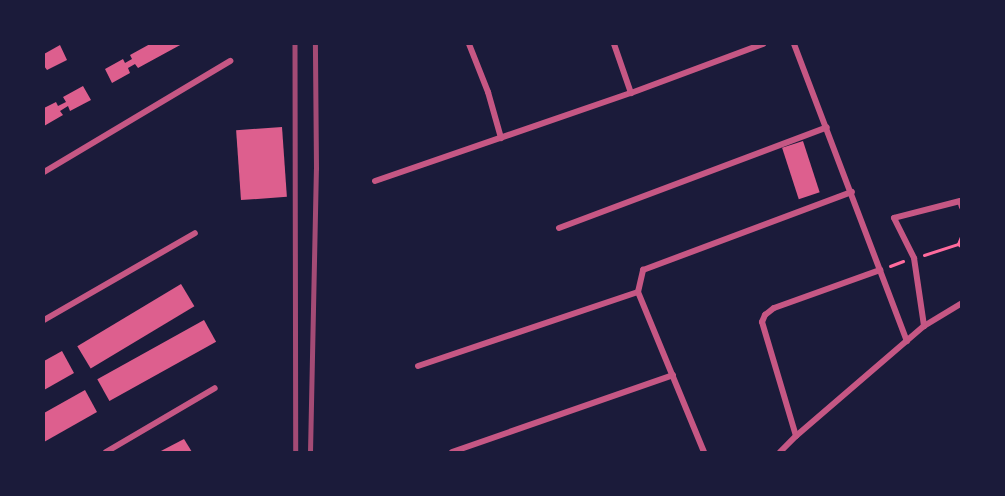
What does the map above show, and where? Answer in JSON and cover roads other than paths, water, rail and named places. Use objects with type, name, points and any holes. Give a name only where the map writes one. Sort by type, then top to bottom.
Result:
[{"type":"street","points":[[468,44],[488,92],[501,138]]},
{"type":"street","points":[[614,44],[631,93]]},
{"type":"street","points":[[375,181],[631,93],[763,44]]},
{"type":"street","points":[[794,44],[907,341]]},
{"type":"street","points":[[44,172],[230,61]]},
{"type":"street","points":[[559,228],[827,127]]},
{"type":"street","points":[[704,453],[674,375],[638,292],[643,270],[852,192]]},
{"type":"street","points":[[924,326],[914,258],[894,218],[960,201],[962,207]]},
{"type":"street","points":[[44,320],[195,233]]},
{"type":"street","points":[[796,436],[762,322],[765,315],[774,308],[880,270]]},
{"type":"street","points":[[418,366],[638,292]]},
{"type":"street","points":[[780,453],[796,436],[924,326],[962,303]]},
{"type":"street","points":[[452,453],[674,375]]},
{"type":"street","points":[[106,453],[215,388]]},
{"type":"railway","points":[[295,44],[296,452]]},
{"type":"railway","points":[[310,452],[316,169],[315,44]]}]
